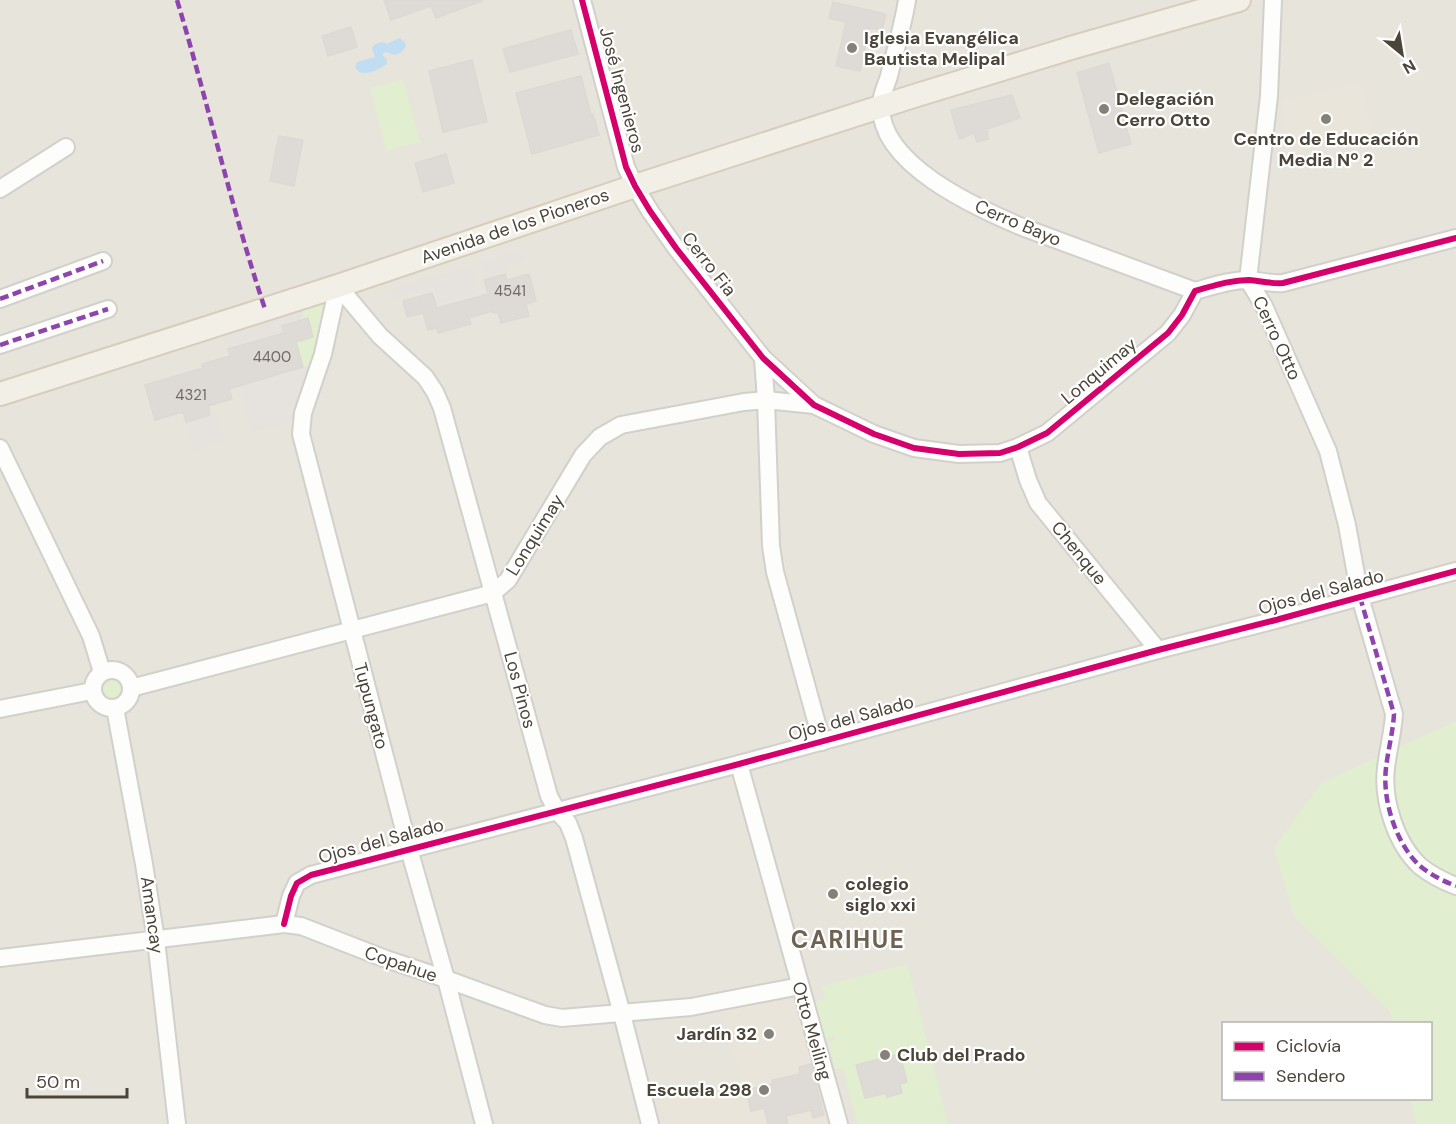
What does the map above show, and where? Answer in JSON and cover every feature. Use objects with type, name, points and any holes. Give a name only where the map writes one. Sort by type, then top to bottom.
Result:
[{"type":"main road","name":"Avenida de los Pioneros","points":[[0,394],[338,286],[881,106],[1239,0]]},
{"type":"street","name":"José Ingenieros","points":[[582,0],[626,167],[635,186]]},
{"type":"street","points":[[881,106],[907,0]]},
{"type":"street","name":"Cerro Otto","points":[[1273,0],[1269,96],[1248,280],[1264,306],[1328,451],[1347,525],[1360,597],[1394,714],[1386,770],[1387,800],[1394,824],[1405,848],[1419,865],[1439,880],[1456,886]]},
{"type":"street","name":"Cerro Bayo","points":[[881,106],[886,129],[897,149],[911,164],[946,190],[1022,227],[1195,291]]},
{"type":"street","points":[[0,189],[66,147]]},
{"type":"street","name":"Cerro Fia","points":[[635,186],[676,248],[763,358]]},
{"type":"street","points":[[1195,291],[1222,283],[1248,280],[1272,284],[1283,283],[1456,238]]},
{"type":"street","points":[[0,299],[103,261]]},
{"type":"street","name":"Los Pinos","points":[[338,286],[380,336],[425,377],[442,408],[549,796],[557,811],[568,824],[574,838],[650,1124]]},
{"type":"street","name":"Tupungato","points":[[338,286],[323,354],[303,413],[301,434],[351,631],[484,1124]]},
{"type":"street","name":"Lonquimay","points":[[763,358],[814,405],[874,434],[914,448],[959,454],[1000,453],[1047,433],[1168,333],[1182,315],[1195,291]]},
{"type":"street","points":[[0,345],[108,309]]},
{"type":"street","points":[[763,358],[771,546],[822,742]]},
{"type":"street","name":"Lonquimay","points":[[131,688],[493,593],[508,580],[583,455],[600,437],[621,425],[744,402],[766,400],[814,405]]},
{"type":"street","name":"Chenque","points":[[1018,447],[1038,503],[1158,650]]},
{"type":"street","points":[[0,448],[91,636],[102,672]]},
{"type":"street","name":"Ojos del Salado","points":[[284,924],[297,883],[311,875],[822,742],[1456,571]]},
{"type":"street","points":[[111,669],[126,676],[131,688],[125,703],[115,708],[98,703],[92,691],[94,680],[102,672],[111,669]]},
{"type":"street","points":[[0,709],[92,691]]},
{"type":"street","name":"Amancay","points":[[115,708],[156,940],[177,1124]]},
{"type":"street","name":"Otto Meiling","points":[[739,764],[839,1124]]},
{"type":"street","name":"Copahue","points":[[0,958],[284,924],[302,926],[545,1016],[562,1018],[691,1007],[800,986]]},
{"type":"shaded area","points":[[0,0],[1456,0],[1456,1124],[0,1124]]},
{"type":"shaded area","name":"Centro de Educación Media Nº 2","points":[[1362,82],[1372,136],[1287,153],[1282,101]]},
{"type":"shaded area","points":[[523,249],[527,260],[504,266],[505,271],[485,277],[480,262]]},
{"type":"shaded area","points":[[471,266],[479,292],[439,304],[434,287],[389,300],[386,291]]},
{"type":"shaded area","points":[[305,309],[300,321],[282,326],[284,333],[257,341],[256,337],[247,339],[248,343],[228,349],[223,334]]},
{"type":"shaded area","points":[[313,364],[293,420],[252,433],[239,386]]},
{"type":"shaded area","points":[[217,413],[225,441],[194,450],[186,422]]},
{"type":"shaded area","points":[[797,999],[836,1124],[666,1124],[660,1101],[743,1079],[721,1010]]},
{"type":"green space","points":[[403,79],[420,142],[386,151],[370,88]]},
{"type":"green space","points":[[327,301],[313,364],[303,367],[296,342],[313,336],[308,319],[300,321],[307,302]]},
{"type":"green space","points":[[112,676],[121,680],[125,689],[121,698],[112,702],[103,698],[99,689],[103,680]]},
{"type":"green space","points":[[1456,721],[1456,1124],[1416,1124],[1410,1100],[1432,1100],[1432,1022],[1392,1022],[1390,1012],[1294,917],[1274,848],[1321,783]]},
{"type":"green space","name":"Club del Prado","points":[[907,964],[948,1124],[857,1124],[843,1068],[835,1070],[828,1042],[835,1040],[835,1036],[823,1039],[814,1002],[825,999],[822,986]]},
{"type":"water","points":[[399,38],[406,46],[402,52],[395,55],[385,52],[382,55],[386,58],[387,64],[366,73],[359,72],[355,67],[357,62],[375,57],[372,48],[375,44],[382,42],[387,44]]},
{"type":"building","points":[[384,0],[482,1],[436,18],[431,6],[391,20]]},
{"type":"building","name":"Iglesia Evangélica Bautista Melipal","points":[[833,2],[886,14],[882,30],[869,28],[860,71],[836,66],[846,22],[829,18]]},
{"type":"building","points":[[351,27],[357,47],[328,56],[322,36]]},
{"type":"building","points":[[571,30],[578,54],[510,72],[503,49]]},
{"type":"building","points":[[472,60],[487,122],[443,132],[429,71]]},
{"type":"building","name":"Delegación Cerro Otto","points":[[1109,63],[1131,144],[1099,153],[1077,73]]},
{"type":"building","points":[[581,76],[591,115],[593,114],[599,135],[532,154],[516,93]]},
{"type":"building","points":[[1012,95],[1020,118],[987,129],[988,139],[977,142],[974,133],[959,139],[951,110]]},
{"type":"building","points":[[279,136],[303,140],[294,186],[270,181]]},
{"type":"building","points":[[446,154],[454,183],[423,192],[415,163]]},
{"type":"building","points":[[505,274],[507,280],[529,274],[536,301],[526,304],[529,316],[501,323],[498,312],[493,313],[492,311],[469,318],[471,324],[438,333],[437,328],[428,330],[423,313],[407,317],[403,301],[432,293],[437,308],[488,294],[484,280]]},
{"type":"building","points":[[308,318],[313,337],[296,342],[303,367],[229,389],[232,399],[208,406],[210,415],[186,422],[183,412],[155,420],[145,385],[203,368],[202,364],[230,356],[228,349],[284,333],[282,326]]},
{"type":"building","points":[[900,1054],[907,1082],[900,1084],[902,1093],[887,1097],[886,1093],[865,1098],[856,1065]]},
{"type":"building","points":[[811,1064],[824,1115],[813,1118],[811,1110],[786,1116],[788,1124],[768,1124],[764,1108],[751,1111],[746,1090],[773,1084],[772,1080],[800,1074],[799,1067]]},
{"type":"marked path","points":[[177,0],[241,232],[265,309]]},
{"type":"marked path","points":[[0,299],[103,261]]},
{"type":"marked path","points":[[0,345],[108,309]]},
{"type":"marked path","points":[[1360,597],[1394,714],[1385,780],[1392,821],[1411,857],[1437,878],[1456,886]]},
{"type":"cycle path","points":[[582,0],[626,167],[650,211],[676,248],[763,358],[814,405],[874,434],[914,448],[959,454],[1000,453],[1047,433],[1168,333],[1182,315],[1195,291],[1242,280],[1283,283],[1456,238]]},
{"type":"cycle path","points":[[284,924],[297,883],[311,875],[739,764],[1456,571]]},
{"type":"place","name":"Iglesia Evangélica Bautista Melipal","points":[[852,48]]},
{"type":"place","name":"Delegación Cerro Otto","points":[[1104,109]]},
{"type":"place","name":"Centro de Educación Media Nº 2","points":[[1326,119]]},
{"type":"place","name":"colegio siglo xxi","points":[[833,894]]},
{"type":"place","name":"Jardín 32","points":[[769,1034]]},
{"type":"place","name":"Club del Prado","points":[[885,1055]]},
{"type":"place","name":"Escuela 298","points":[[764,1090]]},
{"type":"district","name":"CARIHUE","points":[[848,939]]}]
